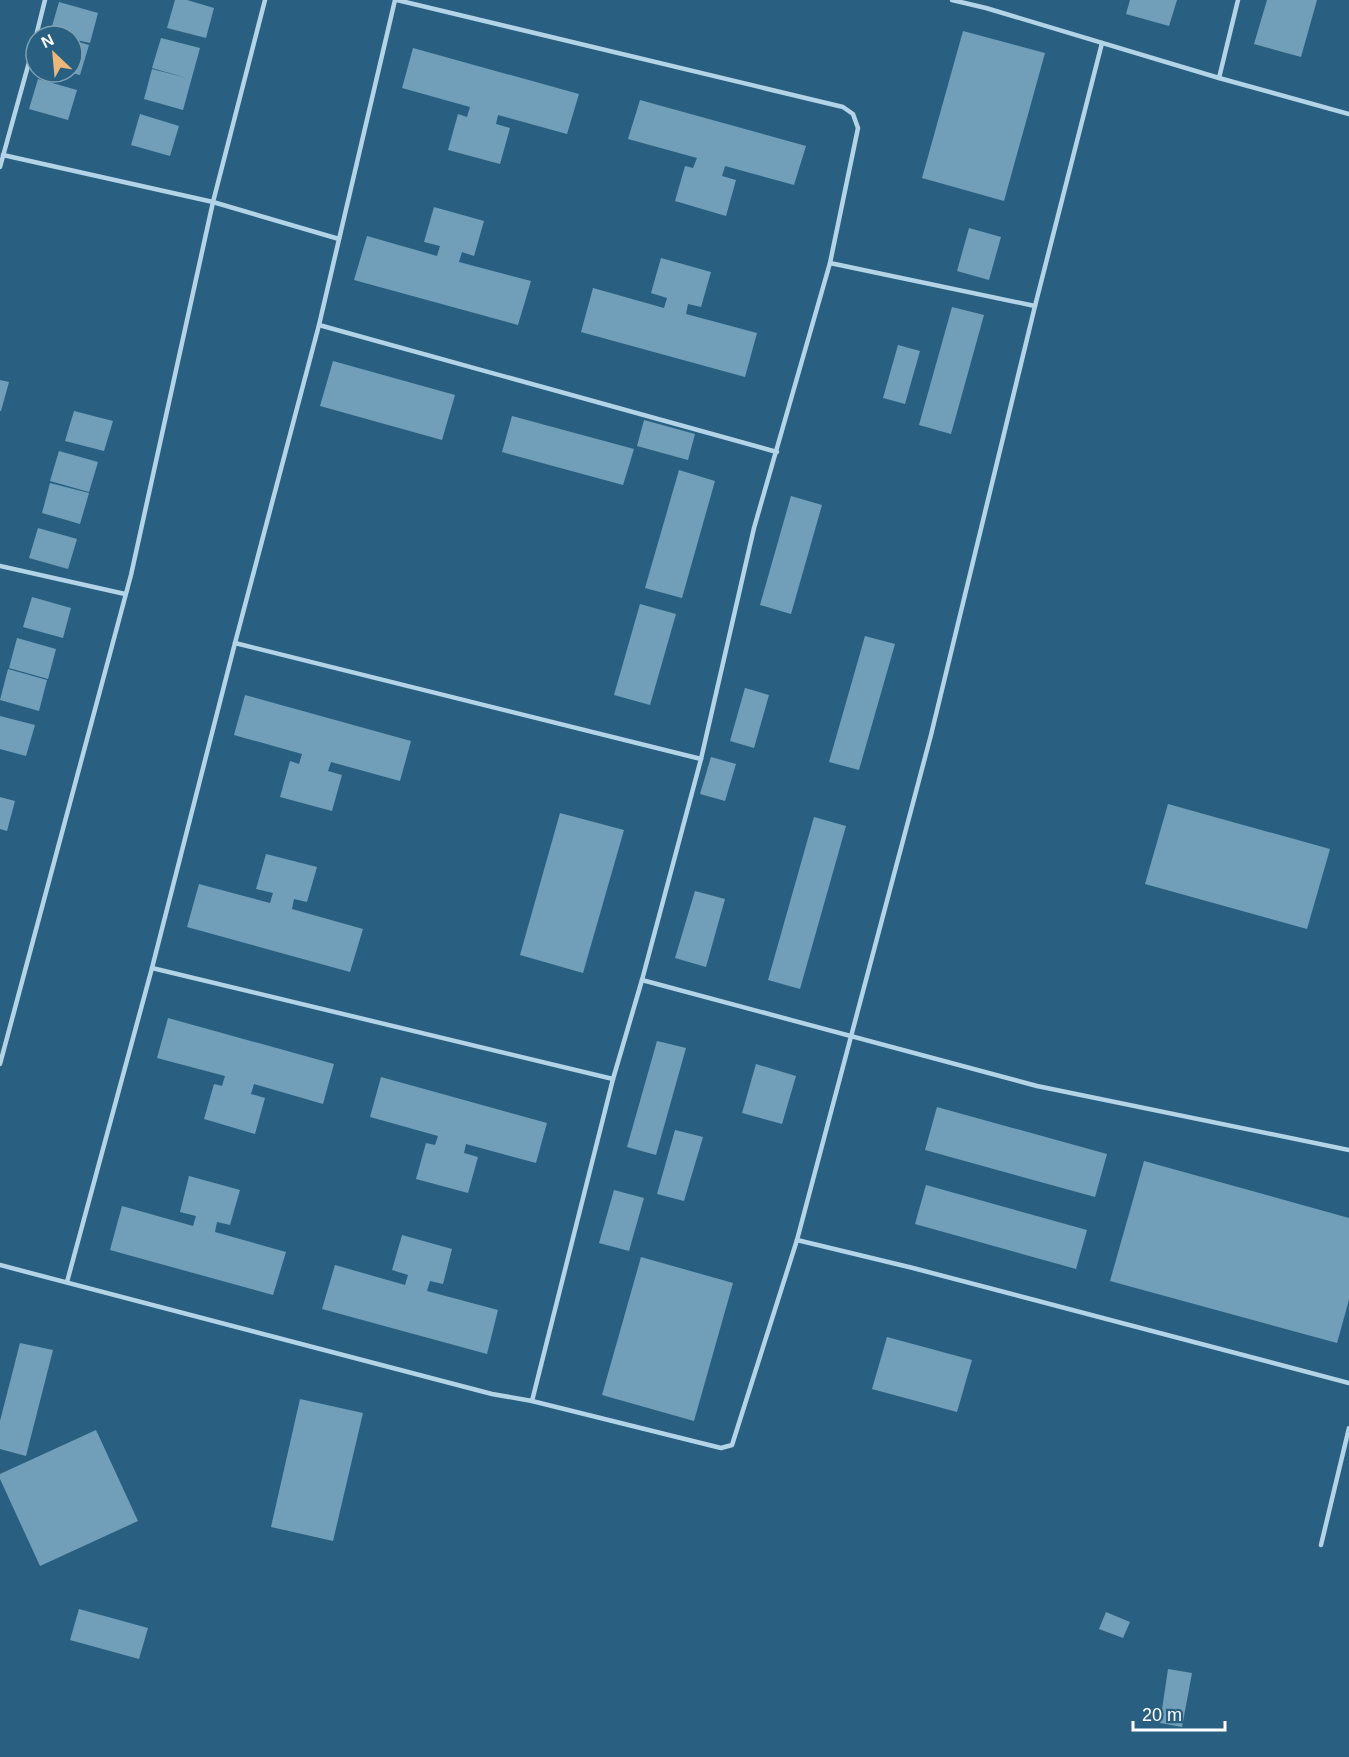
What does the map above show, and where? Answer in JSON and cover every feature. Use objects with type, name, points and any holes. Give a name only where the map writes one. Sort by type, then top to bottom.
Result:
[{"type":"lane","points":[[39,24],[45,0]]},
{"type":"lane","points":[[0,1064],[131,575],[213,202],[265,0]]},
{"type":"lane","points":[[67,1282],[152,968],[319,325],[396,0],[843,107],[853,114],[858,128],[830,263],[754,528],[701,759],[613,1079],[532,1401]]},
{"type":"lane","points":[[952,0],[1349,114]]},
{"type":"lane","points":[[986,8],[988,0]]},
{"type":"lane","points":[[1220,78],[1238,0]]},
{"type":"lane","points":[[0,1265],[492,1394],[532,1401],[721,1448],[732,1445],[797,1240],[931,735],[1035,306],[1102,44]]},
{"type":"lane","points":[[0,167],[24,79]]},
{"type":"lane","points":[[3,155],[213,202],[339,239]]},
{"type":"lane","points":[[830,263],[1035,306]]},
{"type":"lane","points":[[319,325],[777,452]]},
{"type":"lane","points":[[0,566],[125,594]]},
{"type":"lane","points":[[235,643],[701,759]]},
{"type":"lane","points":[[152,968],[613,1079]]},
{"type":"lane","points":[[642,980],[1037,1086],[1349,1150]]},
{"type":"lane","points":[[797,1240],[913,1268],[1349,1383]]},
{"type":"lane","points":[[1321,1545],[1349,1428]]},
{"type":"building","points":[[175,0],[187,0],[214,8],[206,38],[167,28]]},
{"type":"building","points":[[1130,0],[1177,0],[1169,26],[1126,14]]},
{"type":"building","points":[[1267,0],[1317,0],[1301,57],[1254,44]]},
{"type":"building","points":[[59,2],[98,13],[90,43],[84,42],[84,24],[53,24]]},
{"type":"building","points":[[963,31],[1045,53],[1004,201],[922,178]]},
{"type":"building","points":[[161,38],[200,48],[183,110],[144,99],[152,69],[187,78],[152,68]]},
{"type":"building","points":[[84,44],[89,45],[84,62]]},
{"type":"building","points":[[413,48],[579,94],[567,134],[498,115],[496,124],[510,128],[500,164],[448,150],[458,114],[467,117],[470,107],[402,88]]},
{"type":"building","points":[[36,84],[56,84],[77,90],[68,120],[29,109]]},
{"type":"building","points":[[640,100],[806,146],[794,185],[725,166],[722,176],[736,180],[726,216],[675,201],[685,166],[693,168],[697,158],[628,139]]},
{"type":"building","points":[[140,114],[179,126],[170,156],[131,145]]},
{"type":"building","points":[[434,207],[484,221],[474,256],[462,252],[459,262],[531,281],[518,325],[354,280],[367,236],[437,256],[440,246],[424,242]]},
{"type":"building","points":[[969,228],[1001,237],[989,280],[957,271]]},
{"type":"building","points":[[661,258],[711,272],[701,307],[688,304],[686,314],[757,333],[745,377],[581,332],[593,288],[664,308],[667,298],[651,293]]},
{"type":"building","points":[[952,307],[984,315],[951,434],[919,425]]},
{"type":"building","points":[[898,345],[920,351],[905,404],[883,398]]},
{"type":"building","points":[[333,361],[455,395],[442,440],[320,406]]},
{"type":"building","points":[[0,380],[9,382],[1,411],[0,411]]},
{"type":"building","points":[[74,411],[113,421],[104,451],[65,441]]},
{"type":"building","points":[[512,416],[634,449],[623,485],[502,452]]},
{"type":"building","points":[[644,420],[695,434],[688,460],[637,446]]},
{"type":"building","points":[[59,451],[98,462],[89,492],[50,481]]},
{"type":"building","points":[[679,470],[715,481],[682,598],[645,588]]},
{"type":"building","points":[[50,483],[89,493],[80,524],[42,513]]},
{"type":"building","points":[[791,496],[822,505],[791,614],[760,605]]},
{"type":"building","points":[[38,528],[77,539],[68,569],[29,558]]},
{"type":"building","points":[[32,597],[71,608],[63,638],[23,627]]},
{"type":"building","points":[[640,604],[676,614],[650,705],[614,695]]},
{"type":"building","points":[[865,636],[895,644],[859,770],[829,762]]},
{"type":"building","points":[[17,638],[56,649],[48,679],[9,668]]},
{"type":"building","points":[[8,669],[47,680],[39,711],[0,700]]},
{"type":"building","points":[[745,688],[769,695],[754,748],[730,741]]},
{"type":"building","points":[[245,695],[411,741],[400,781],[331,762],[328,771],[342,775],[332,811],[280,797],[290,761],[299,764],[302,754],[234,735]]},
{"type":"building","points":[[0,716],[35,725],[26,756],[0,749]]},
{"type":"building","points":[[711,757],[736,764],[725,801],[700,794]]},
{"type":"building","points":[[0,797],[15,801],[7,831],[0,829]]},
{"type":"building","points":[[1168,804],[1330,849],[1307,929],[1145,884]]},
{"type":"building","points":[[560,813],[624,830],[583,973],[520,955]]},
{"type":"building","points":[[814,817],[846,826],[800,989],[768,980]]},
{"type":"building","points":[[266,854],[317,867],[307,902],[294,899],[292,909],[363,929],[350,972],[187,927],[199,884],[270,903],[273,893],[256,889]]},
{"type":"building","points":[[695,891],[725,899],[706,967],[675,958]]},
{"type":"building","points":[[168,1018],[334,1064],[323,1104],[254,1084],[251,1094],[265,1098],[255,1134],[204,1119],[214,1084],[222,1086],[225,1076],[157,1058]]},
{"type":"building","points":[[657,1041],[686,1048],[656,1155],[627,1147]]},
{"type":"building","points":[[756,1064],[796,1076],[782,1124],[742,1113]]},
{"type":"building","points":[[381,1077],[547,1123],[536,1163],[466,1144],[464,1153],[478,1157],[468,1193],[416,1179],[426,1143],[435,1145],[438,1136],[370,1117]]},
{"type":"building","points":[[937,1107],[1107,1154],[1095,1197],[925,1150]]},
{"type":"building","points":[[675,1130],[703,1137],[684,1201],[657,1194]]},
{"type":"building","points":[[1144,1161],[1349,1218],[1349,1300],[1337,1343],[1110,1281]]},
{"type":"building","points":[[189,1176],[240,1190],[230,1225],[217,1222],[215,1232],[286,1252],[273,1295],[110,1250],[122,1206],[193,1226],[196,1216],[180,1212]]},
{"type":"building","points":[[926,1185],[1087,1230],[1076,1269],[915,1224]]},
{"type":"building","points":[[614,1190],[644,1198],[629,1251],[599,1243]]},
{"type":"building","points":[[402,1235],[452,1249],[443,1284],[430,1281],[427,1291],[498,1310],[487,1354],[322,1309],[335,1265],[405,1285],[408,1275],[392,1270]]},
{"type":"building","points":[[641,1257],[733,1283],[694,1421],[602,1395]]},
{"type":"building","points":[[887,1337],[972,1360],[957,1412],[872,1389]]},
{"type":"building","points":[[20,1343],[53,1350],[26,1456],[0,1449],[0,1421]]},
{"type":"building","points":[[300,1399],[363,1413],[333,1541],[271,1527]]},
{"type":"building","points":[[96,1430],[138,1521],[40,1566],[0,1479],[0,1474]]},
{"type":"building","points":[[79,1609],[148,1628],[139,1659],[70,1640]]},
{"type":"building","points":[[1106,1612],[1130,1622],[1123,1638],[1099,1629]]},
{"type":"building","points":[[1168,1669],[1192,1673],[1182,1727],[1160,1723]]}]
